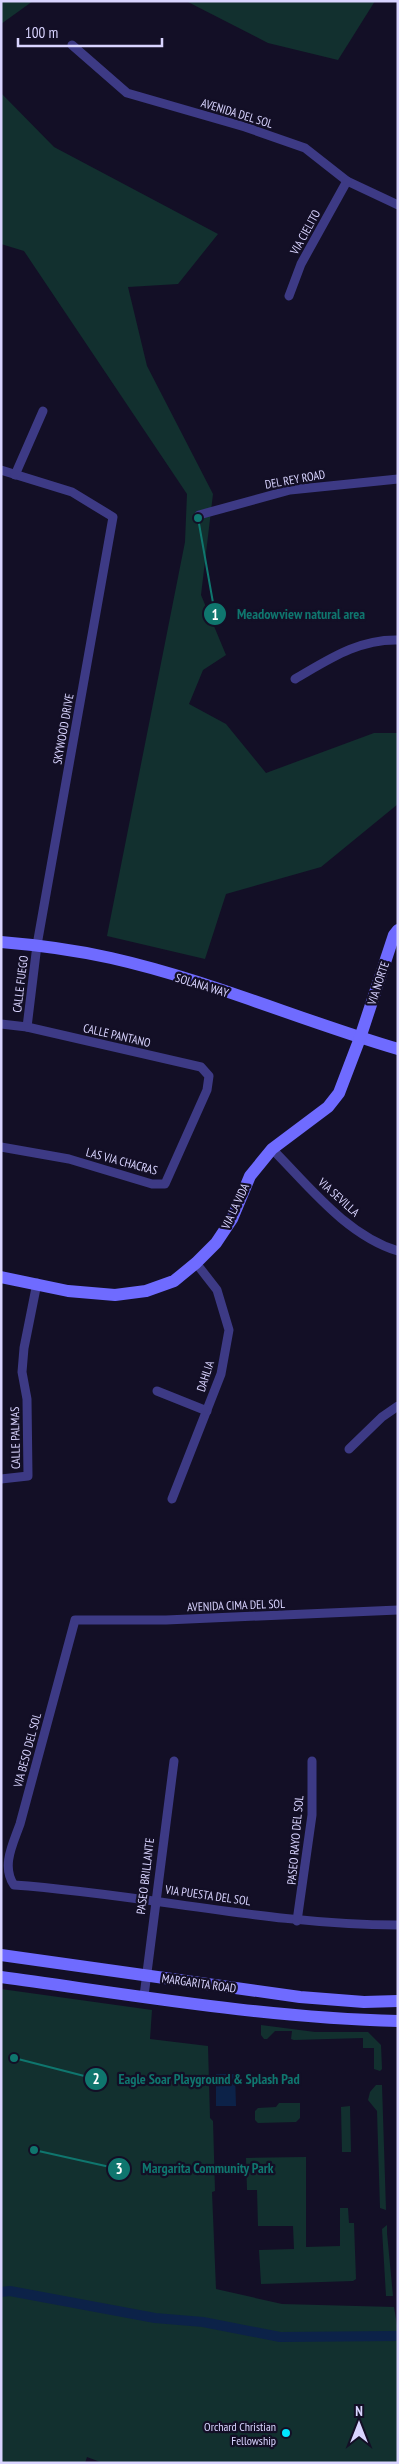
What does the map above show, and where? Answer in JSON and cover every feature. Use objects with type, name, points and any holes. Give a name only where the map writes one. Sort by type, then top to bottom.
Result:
[{"type":"street","name":"AVENIDA DEL SOL","points":[[72,45],[127,93],[245,127],[304,148],[347,181],[398,205]]},
{"type":"street","name":"VIA CIELITO","points":[[289,296],[301,264],[347,181]]},
{"type":"street","points":[[1,470],[15,475],[43,411]]},
{"type":"street","name":"SKYWOOD DRIVE","points":[[15,475],[72,492],[113,517],[37,945]]},
{"type":"street","name":"DEL REY ROAD","points":[[200,515],[290,490],[398,479]]},
{"type":"street","points":[[295,679],[357,645],[385,640],[398,640]]},
{"type":"street","name":"VIA NORTE","points":[[360,1038],[394,935],[398,930]]},
{"type":"street","name":"SOLANA WAY","points":[[1,942],[37,945],[111,958],[205,985],[360,1038],[398,1049]]},
{"type":"street","name":"CALLE FUEGO","points":[[27,1027],[37,945]]},
{"type":"street","name":"CALLE PANTANO","points":[[1,1024],[27,1027],[201,1067],[209,1076],[207,1090]]},
{"type":"street","name":"VIA LA VIDA","points":[[1,1277],[68,1291],[106,1294],[146,1291],[174,1280],[216,1244],[232,1219],[250,1176],[272,1149],[328,1107],[339,1093],[360,1038]]},
{"type":"street","name":"LAS VIA CHACRAS","points":[[1,1147],[69,1159],[152,1184],[165,1184],[207,1090]]},
{"type":"street","name":"VIA SEVILLA","points":[[272,1149],[335,1213],[377,1244],[398,1251]]},
{"type":"street","name":"DAHLIA","points":[[172,1499],[221,1374],[229,1330],[217,1290],[196,1263]]},
{"type":"street","name":"CALLE PALMAS","points":[[1,1479],[28,1476],[26,1399],[22,1372],[24,1348],[36,1283]]},
{"type":"street","points":[[157,1391],[207,1411]]},
{"type":"street","points":[[349,1449],[382,1417],[398,1406]]},
{"type":"street","name":"AVENIDA CIMA DEL SOL","points":[[75,1620],[166,1620],[398,1610]]},
{"type":"street","name":"VIA BESO DEL SOL","points":[[14,1885],[8,1876],[10,1854],[20,1824],[75,1620]]},
{"type":"street","name":"PASEO BRILLANTE","points":[[144,1996],[154,1900],[174,1760]]},
{"type":"street","name":"PASEO RAYO DEL SOL","points":[[297,1920],[302,1897],[312,1815],[312,1761]]},
{"type":"street","name":"VIA PUESTA DEL SOL","points":[[14,1885],[154,1900],[344,1925],[398,1925]]},
{"type":"street","name":"MARGARITA ROAD","points":[[1,1955],[300,1996],[364,2002],[398,2001]]},
{"type":"street","name":"MARGARITA ROAD","points":[[1,1977],[311,2018],[398,2022]]},
{"type":"green space","points":[[1,1],[33,1],[1,24]]},
{"type":"green space","points":[[186,1],[375,1],[338,60],[268,43]]},
{"type":"green space","points":[[1,93],[54,147],[218,234],[178,284],[128,287],[147,366],[213,494],[201,595],[226,655],[203,670],[189,704],[226,724],[266,773],[374,733],[398,733],[398,804],[321,867],[226,894],[205,959],[107,936],[185,542],[187,494],[24,251],[1,244]]},
{"type":"green space","points":[[1,1989],[152,2010],[150,2039],[208,2046],[210,2118],[213,2121],[215,2191],[212,2192],[216,2289],[282,2304],[394,2307],[398,2331],[398,2463],[103,2463],[87,2457],[85,2463],[1,2463]]},
{"type":"green space","points":[[261,2025],[315,2032],[368,2032],[381,2045],[382,2069],[380,2071],[374,2069],[374,2048],[363,2048],[363,2038],[294,2040],[291,2039],[292,2031],[275,2031],[267,2039],[264,2039],[261,2035]]},
{"type":"green space","points":[[376,2085],[382,2085],[386,2210],[380,2208],[377,2111],[368,2100],[370,2092]]},
{"type":"green space","points":[[279,2103],[300,2103],[300,2118],[296,2122],[258,2123],[255,2120],[255,2111],[258,2108],[276,2107]]},
{"type":"green space","points":[[350,2106],[351,2152],[342,2152],[341,2107]]},
{"type":"green space","points":[[306,2157],[306,2247],[340,2246],[340,2208],[348,2208],[349,2223],[354,2223],[356,2279],[353,2281],[261,2284],[259,2250],[294,2249],[293,2226],[258,2226],[257,2190],[247,2190],[246,2158]]},
{"type":"green space","points":[[387,2225],[393,2296],[386,2296],[382,2229]]},
{"type":"water","points":[[216,2074],[235,2074],[236,2106],[216,2106]]},
{"type":"waterway","points":[[1,2292],[10,2291],[155,2318],[203,2322],[280,2337],[395,2336]]},
{"type":"place","name":"Meadowview natural area","points":[[198,518]]},
{"type":"place","name":"Eagle Soar Playground & Splash Pad","points":[[14,2058]]},
{"type":"place","name":"Margarita Community Park","points":[[34,2150]]},
{"type":"place","name":"Orchard Christian Fellowship","points":[[286,2433]]}]
